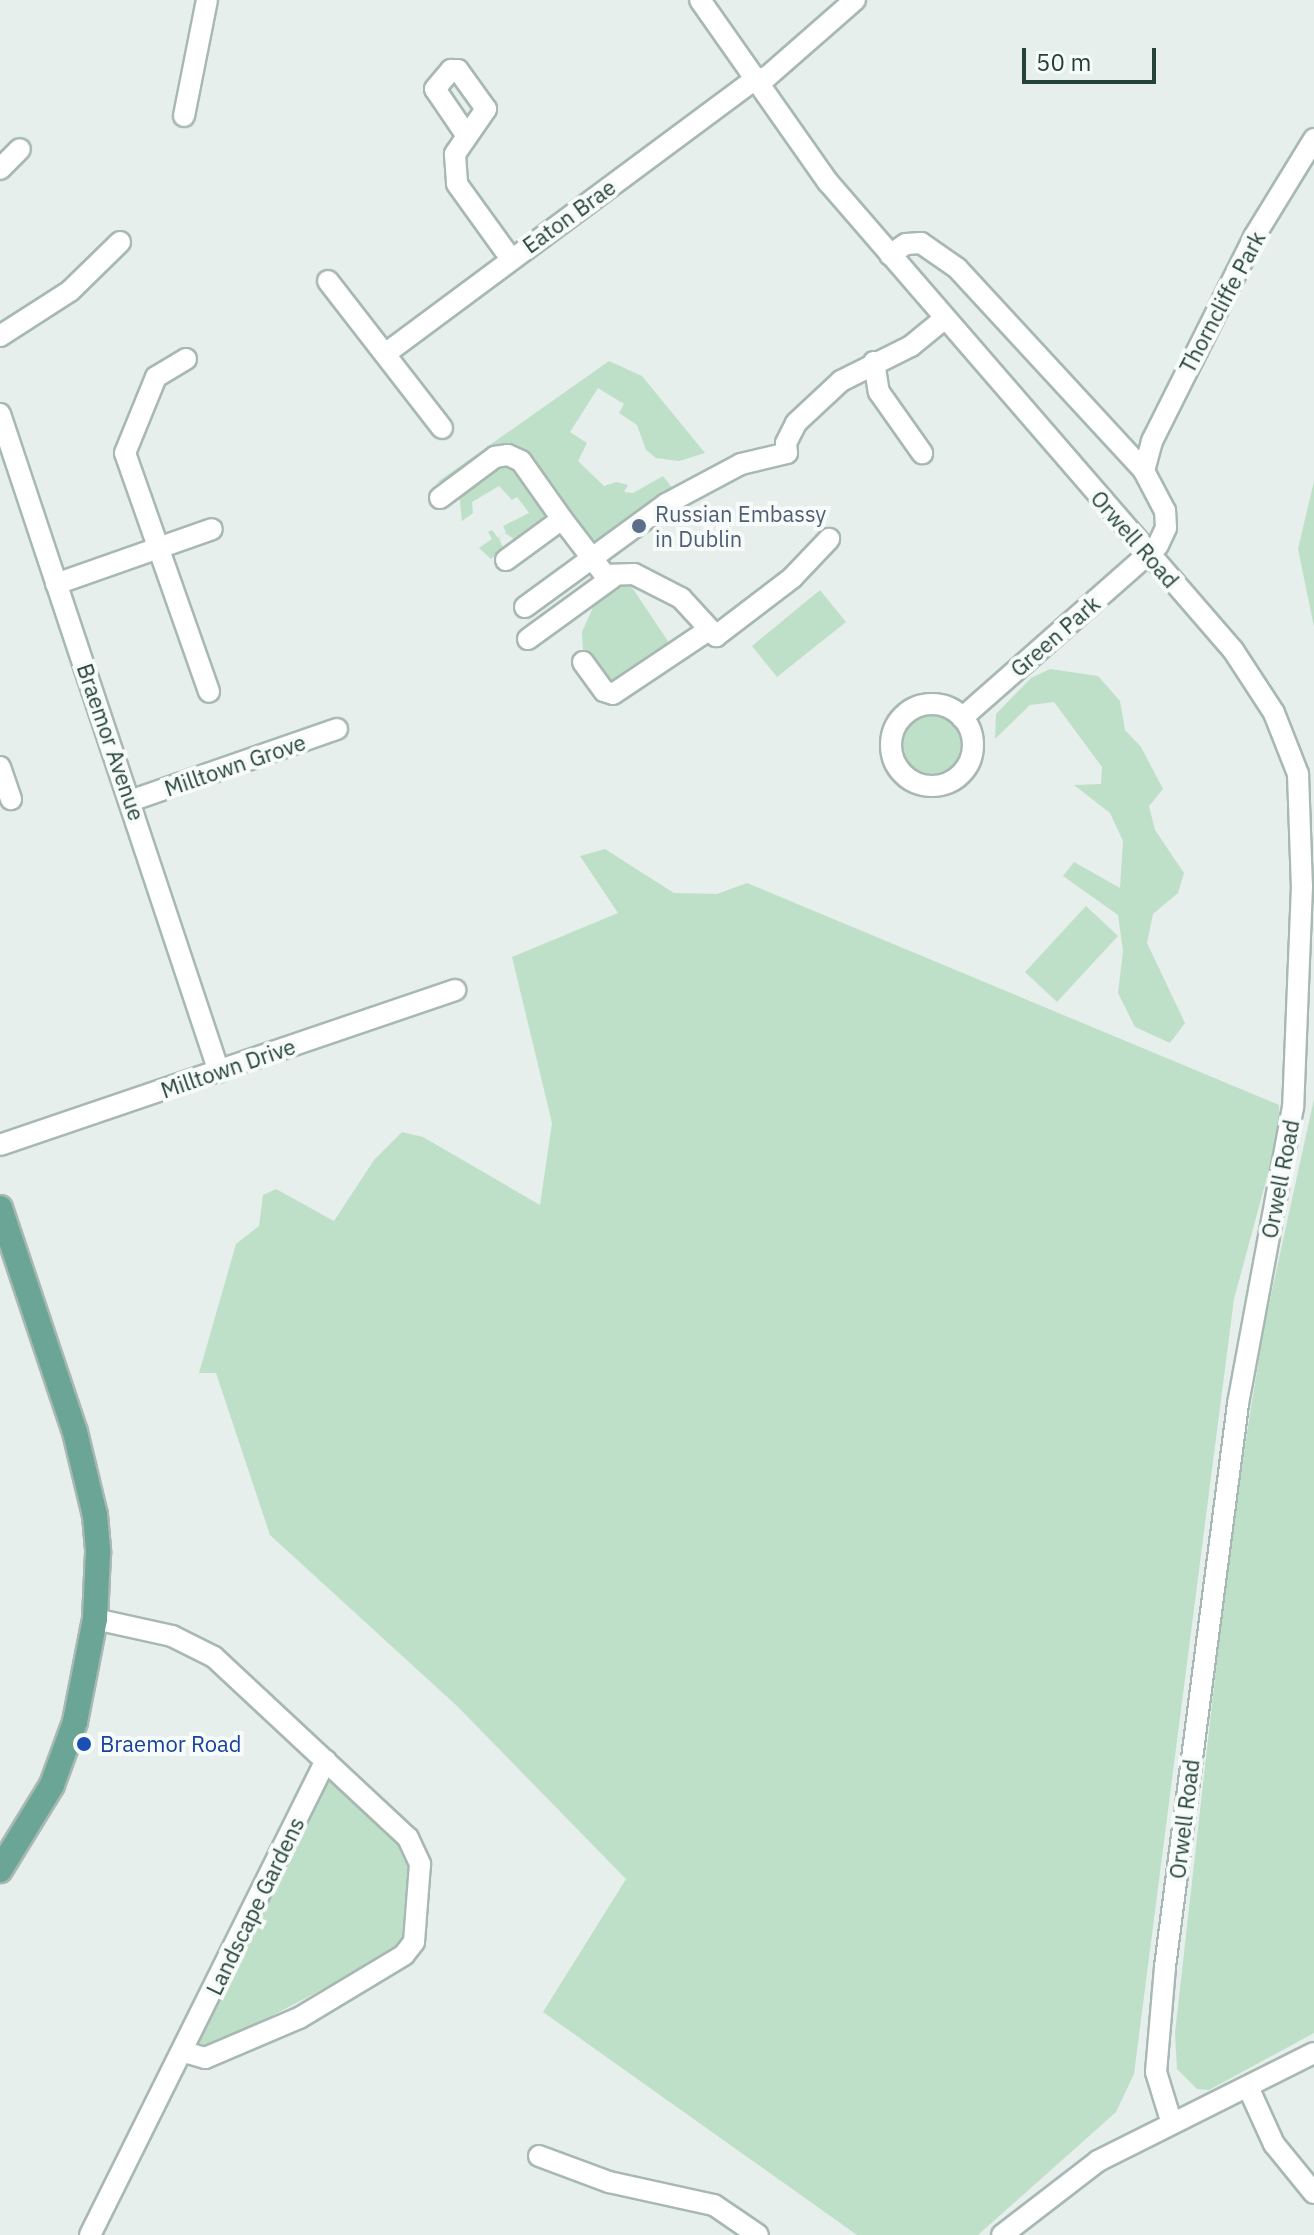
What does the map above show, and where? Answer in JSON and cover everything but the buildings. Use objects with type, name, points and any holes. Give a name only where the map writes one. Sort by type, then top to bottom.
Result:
[{"type":"main road","points":[[0,1208],[87,1476],[98,1553],[95,1619],[66,1750],[36,1815],[0,1870]]},
{"type":"street","points":[[184,116],[207,0]]},
{"type":"street","name":"Orwell Road","points":[[700,0],[828,182],[1257,682],[1298,774],[1303,816],[1293,1107],[1238,1404],[1160,2012],[1156,2072],[1172,2124]]},
{"type":"street","name":"Eaton Brae","points":[[385,354],[754,80],[767,77],[855,0]]},
{"type":"street","points":[[465,133],[455,154],[457,184],[511,259]]},
{"type":"street","name":"Thorncliffe Park","points":[[1144,471],[1152,441],[1192,357],[1254,237],[1314,139]]},
{"type":"street","points":[[0,169],[20,149]]},
{"type":"street","points":[[0,336],[70,291],[120,242]]},
{"type":"street","points":[[890,255],[906,244],[921,243],[957,268],[1144,471],[1165,511],[1166,528],[1148,554]]},
{"type":"street","points":[[328,281],[442,428]]},
{"type":"street","points":[[525,607],[666,504],[741,464],[787,453],[796,423],[841,381],[911,346],[944,319]]},
{"type":"street","points":[[186,359],[156,377],[125,445],[209,692]]},
{"type":"street","points":[[874,362],[885,403],[922,453]]},
{"type":"street","name":"Braemor Avenue","points":[[0,414],[56,584],[133,800],[219,1072]]},
{"type":"street","points":[[440,498],[495,457],[508,455],[521,461],[562,519],[612,578]]},
{"type":"street","points":[[506,560],[562,519]]},
{"type":"street","points":[[56,584],[212,529]]},
{"type":"street","points":[[528,639],[612,578],[634,574],[681,598],[707,631],[722,635],[792,578],[829,539]]},
{"type":"street","name":"Green Park","points":[[962,718],[1148,554]]},
{"type":"street","points":[[583,662],[604,691],[613,694],[707,631]]},
{"type":"street","points":[[940,704],[962,718],[973,743],[965,769],[943,785],[929,786],[903,775],[895,765],[891,739],[903,715],[914,708],[940,704]]},
{"type":"street","name":"Milltown Grove","points":[[133,800],[337,729]]},
{"type":"street","points":[[0,767],[11,799]]},
{"type":"street","name":"Milltown Drive","points":[[0,1145],[455,990]]},
{"type":"street","points":[[95,1619],[172,1636],[214,1657],[408,1838],[420,1864],[421,1903],[414,1942],[404,1955],[299,2018],[205,2058],[184,2052]]},
{"type":"street","name":"Landscape Gardens","points":[[90,2235],[184,2052],[326,1760]]},
{"type":"street","points":[[1002,2235],[1072,2176],[1314,2053]]},
{"type":"street","points":[[1248,2087],[1274,2144],[1314,2193]]},
{"type":"street","points":[[539,2156],[609,2182],[703,2201],[758,2235]]},
{"type":"green space","points":[[609,361],[642,376],[705,453],[679,461],[656,458],[646,450],[637,425],[619,413],[624,404],[598,388],[570,432],[587,443],[578,461],[604,486],[616,482],[628,485],[624,492],[633,493],[663,476],[678,495],[597,543],[522,455],[436,483]]},
{"type":"green space","points":[[513,464],[548,516],[517,541],[505,533],[499,538],[503,548],[491,559],[479,548],[492,539],[488,532],[492,530],[498,538],[506,532],[503,526],[529,513],[517,497],[512,500],[499,486],[472,502],[473,513],[462,521],[459,493],[496,467]]},
{"type":"green space","points":[[1314,481],[1314,627],[1298,549]]},
{"type":"green space","points":[[629,583],[668,641],[664,650],[614,686],[606,684],[583,651],[582,632],[599,594]]},
{"type":"green space","points":[[820,590],[846,622],[777,677],[752,646]]},
{"type":"green space","points":[[1050,669],[1098,676],[1120,701],[1125,730],[1141,747],[1163,789],[1149,806],[1155,830],[1184,873],[1178,893],[1153,914],[1147,943],[1185,1023],[1170,1043],[1135,1027],[1118,993],[1123,951],[1118,915],[1063,876],[1074,862],[1120,888],[1123,841],[1110,813],[1074,785],[1101,784],[1102,767],[1054,702],[1030,705],[995,739],[996,714],[1031,678]]},
{"type":"green space","points":[[932,713],[944,715],[954,722],[961,732],[961,756],[954,766],[944,773],[932,775],[920,773],[910,766],[903,756],[901,744],[903,732],[910,722],[920,715]]},
{"type":"green space","points":[[605,849],[674,893],[717,894],[747,883],[1279,1105],[1279,1133],[1234,1299],[1134,2074],[1116,2112],[978,2235],[857,2235],[543,2012],[626,1879],[457,1706],[270,1535],[216,1373],[199,1373],[236,1244],[259,1226],[263,1195],[276,1189],[334,1221],[374,1160],[402,1132],[423,1137],[540,1205],[552,1123],[512,957],[618,913],[580,856]]},
{"type":"green space","points":[[1086,906],[1118,936],[1057,1002],[1025,972]]},
{"type":"green space","points":[[1314,1099],[1314,2033],[1209,2090],[1197,2089],[1177,2069],[1175,2033],[1232,1526],[1264,1327]]},
{"type":"green space","points":[[329,1778],[405,1846],[412,1861],[406,1937],[398,1950],[206,2050],[197,2042]]},
{"type":"place","name":"Russian Embassy in Dublin","points":[[639,526]]},
{"type":"place","name":"Braemor Road","points":[[84,1744]]}]
